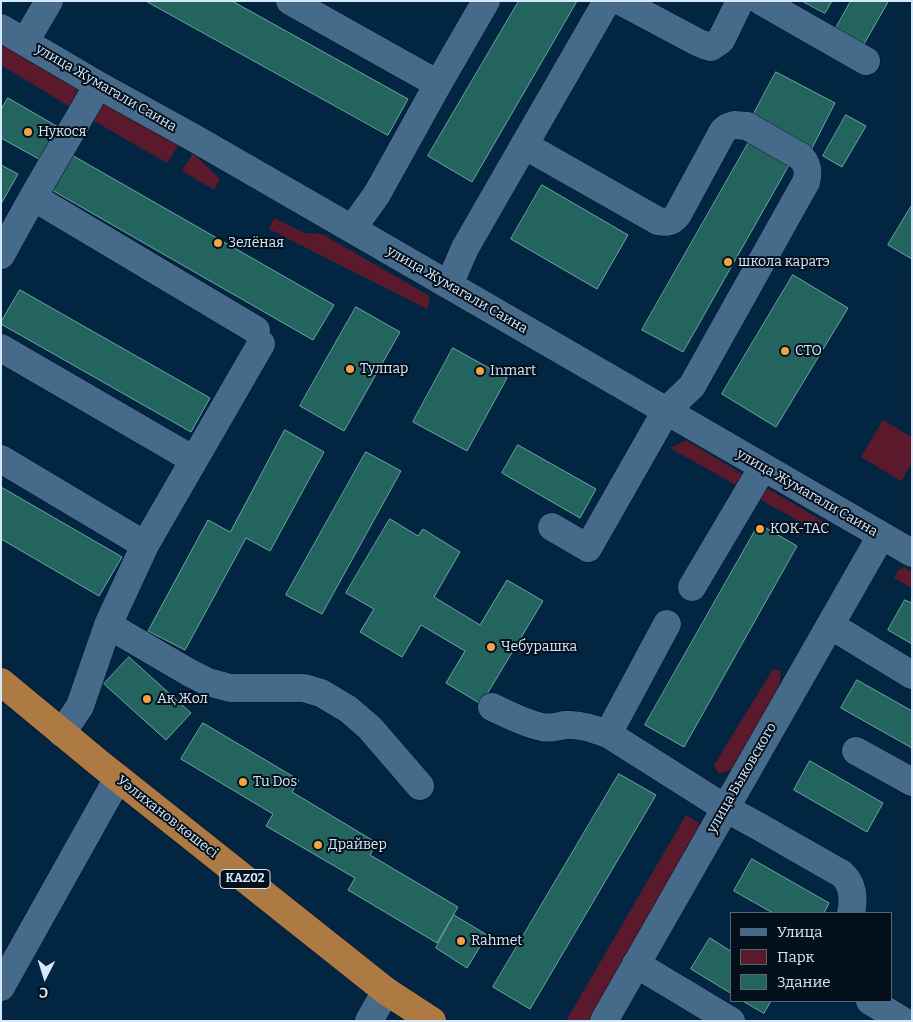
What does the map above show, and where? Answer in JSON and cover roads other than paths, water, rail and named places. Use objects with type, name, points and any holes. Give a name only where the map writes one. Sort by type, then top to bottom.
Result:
[{"type":"highway","name":"Уәлиханов көшесі","points":[[1,682],[118,778],[386,991],[432,1021]]},
{"type":"street","points":[[25,42],[49,1]]},
{"type":"street","points":[[290,1],[438,84]]},
{"type":"street","points":[[352,229],[377,194],[486,1]]},
{"type":"street","points":[[449,285],[465,248],[607,1]]},
{"type":"street","points":[[620,1],[704,46],[711,46],[721,40],[740,1]]},
{"type":"street","points":[[760,1],[866,62]]},
{"type":"street","name":"улица Жумагали Саина","points":[[1,28],[912,553]]},
{"type":"street","points":[[1,255],[98,84]]},
{"type":"street","points":[[524,145],[658,221],[664,222],[669,222],[678,214],[723,131],[728,127],[734,125],[747,126],[801,157],[808,168],[806,182],[692,386],[666,411],[588,548],[552,527]]},
{"type":"street","points":[[34,197],[258,337],[194,460],[145,545],[108,625],[80,706],[62,733]]},
{"type":"street","points":[[1,348],[194,460]]},
{"type":"street","points":[[1,459],[145,545]]},
{"type":"street","points":[[692,587],[763,467]]},
{"type":"street","name":"улица Быковского","points":[[604,1021],[881,536]]},
{"type":"street","points":[[608,734],[667,624]]},
{"type":"street","points":[[108,625],[208,682],[230,688],[304,688],[321,693],[348,709],[370,728],[420,786]]},
{"type":"street","points":[[830,625],[912,675]]},
{"type":"street","points":[[492,707],[542,727],[581,726],[608,734],[725,808],[842,874],[847,878],[853,894],[851,912]]},
{"type":"street","points":[[856,751],[912,782]]},
{"type":"street","points":[[1,986],[118,778]]},
{"type":"street","points":[[636,964],[731,1021]]},
{"type":"street","points":[[369,1021],[386,991]]},
{"type":"street","points":[[872,1002],[903,1021]]},
{"type":"place","name":"Нукося","points":[[28,132]]},
{"type":"place","name":"Зелёная","points":[[218,243]]},
{"type":"place","name":"школа каратэ","points":[[728,262]]},
{"type":"place","name":"СТО","points":[[785,351]]},
{"type":"place","name":"Тулпар","points":[[350,369]]},
{"type":"place","name":"Inmart","points":[[480,371]]},
{"type":"place","name":"КОК-ТАС","points":[[760,529]]},
{"type":"place","name":"Чебурашка","points":[[491,647]]},
{"type":"place","name":"Ақ Жол","points":[[147,699]]},
{"type":"place","name":"Tu Dos","points":[[243,782]]},
{"type":"place","name":"Драйвер","points":[[318,845]]},
{"type":"place","name":"Rahmet","points":[[461,941]]}]
